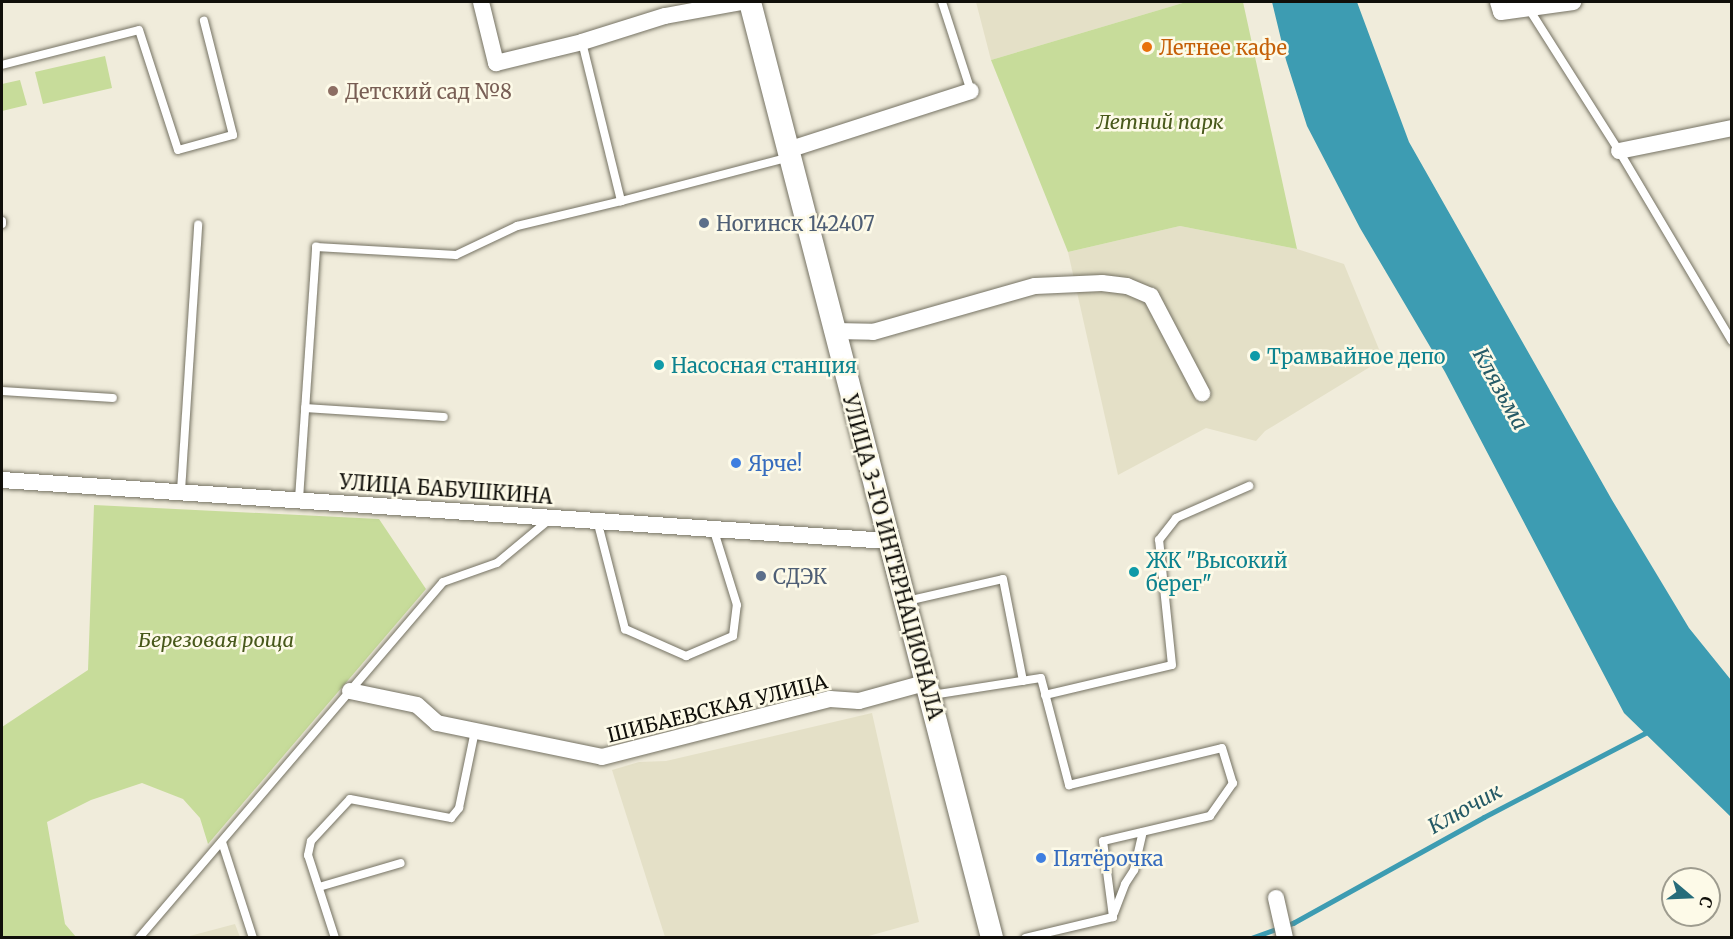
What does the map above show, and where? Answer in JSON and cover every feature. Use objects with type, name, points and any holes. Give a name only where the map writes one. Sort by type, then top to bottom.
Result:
[{"type":"main road","name":"УЛИЦА 3-ГО ИНТЕРНАЦИОНАЛА","points":[[750,2],[992,938]]},
{"type":"street","points":[[481,2],[496,63],[582,42],[665,16],[741,2]]},
{"type":"street","points":[[1500,7],[1529,9],[1573,2]]},
{"type":"street","points":[[789,154],[971,91]]},
{"type":"street","points":[[1619,151],[1731,128]]},
{"type":"street","points":[[834,331],[873,332],[1035,286],[1102,283],[1127,286],[1151,296],[1202,393]]},
{"type":"street","name":"УЛИЦА БАБУШКИНА","points":[[2,480],[713,527],[888,541]]},
{"type":"street","name":"ШИБАЕВСКАЯ УЛИЦА","points":[[350,691],[417,705],[433,722],[602,757],[830,699],[859,701],[927,689]]},
{"type":"street","points":[[1276,898],[1284,938]]},
{"type":"lane","points":[[942,2],[971,91]]},
{"type":"lane","points":[[1529,9],[1619,151],[1731,341]]},
{"type":"lane","points":[[2,65],[139,30],[178,150],[233,135],[204,21]]},
{"type":"lane","points":[[582,42],[621,201]]},
{"type":"lane","points":[[299,499],[316,247],[456,255],[518,226],[621,201],[789,154]]},
{"type":"lane","points":[[181,491],[198,225]]},
{"type":"lane","points":[[2,391],[113,398]]},
{"type":"lane","points":[[305,408],[444,417]]},
{"type":"lane","points":[[1046,695],[1172,665],[1160,540],[1176,518],[1249,486]]},
{"type":"lane","points":[[139,938],[443,582],[497,563],[553,517]]},
{"type":"lane","points":[[597,520],[625,629],[686,656],[732,636],[736,605],[713,527]]},
{"type":"lane","points":[[904,602],[1003,579],[1023,681]]},
{"type":"lane","points":[[927,689],[1041,678],[1069,785],[1222,748],[1233,783],[1210,816],[1103,841],[1113,917]]},
{"type":"lane","points":[[335,938],[308,848],[311,841],[350,799],[446,817],[456,814],[475,731]]},
{"type":"lane","points":[[1113,917],[1125,884],[1134,870],[1143,832]]},
{"type":"lane","points":[[222,842],[253,938]]},
{"type":"lane","points":[[319,887],[401,863]]},
{"type":"lane","points":[[1025,938],[1113,917]]},
{"type":"shaded area","points":[[976,2],[1186,2],[991,60]]},
{"type":"shaded area","name":"Трамвайное депо","points":[[1180,226],[1297,249],[1344,264],[1383,359],[1265,431],[1256,441],[1206,428],[1118,475],[1068,252]]},
{"type":"shaded area","points":[[872,713],[919,922],[865,937],[665,937],[612,770],[639,762],[666,761]]},
{"type":"shaded area","points":[[235,924],[240,937],[186,937]]},
{"type":"green space","name":"Летний парк","points":[[1186,2],[1243,2],[1297,249],[1180,226],[1068,252],[991,60]]},
{"type":"green space","points":[[105,56],[112,88],[43,104],[35,72]]},
{"type":"green space","points":[[20,80],[27,105],[2,111],[2,84]]},
{"type":"green space","name":"Березовая роща","points":[[94,505],[379,519],[426,589],[208,844],[200,818],[183,799],[142,783],[91,800],[47,822],[65,924],[76,937],[2,938],[2,727],[88,670]]},
{"type":"water","name":"Клязьма","points":[[1272,2],[1357,2],[1409,142],[1612,500],[1689,628],[1731,680],[1731,817],[1624,713],[1445,372],[1360,228],[1307,126],[1286,60]]},
{"type":"waterway","name":"Ключик","points":[[1251,938],[1293,923],[1484,817],[1647,732]]},
{"type":"place","name":"Летнее кафе","points":[[1147,47]]},
{"type":"place","name":"Детский сад №8","points":[[333,91]]},
{"type":"place","name":"Ногинск 142407","points":[[704,223]]},
{"type":"place","name":"Трамвайное депо","points":[[1255,356]]},
{"type":"place","name":"Насосная станция","points":[[659,365]]},
{"type":"place","name":"Ярче!","points":[[736,463]]},
{"type":"place","name":"ЖК \"Высокий берег\"","points":[[1134,572]]},
{"type":"place","name":"СДЭК","points":[[761,576]]},
{"type":"place","name":"Пятёрочка","points":[[1041,858]]}]
